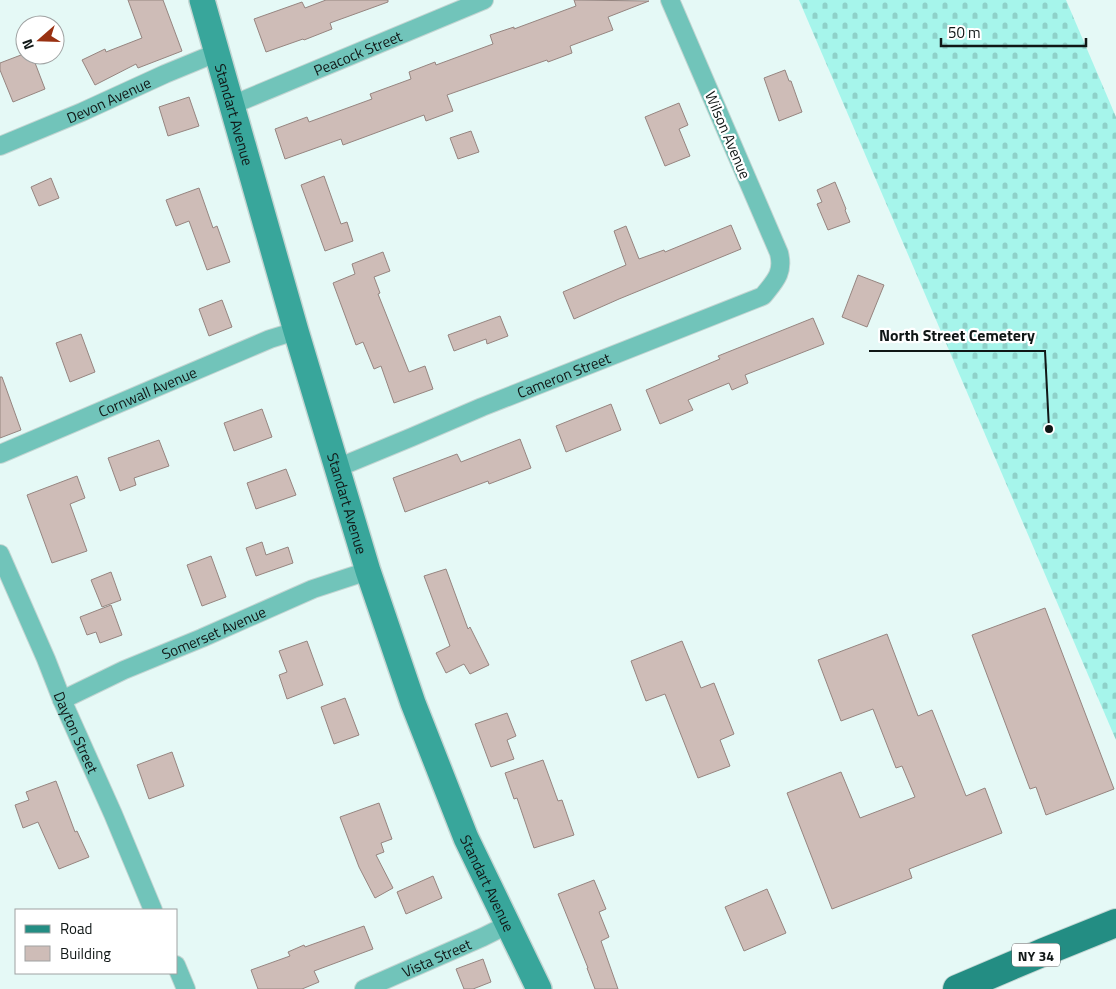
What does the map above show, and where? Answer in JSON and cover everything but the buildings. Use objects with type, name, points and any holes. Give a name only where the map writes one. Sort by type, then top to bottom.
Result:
[{"type":"main road","name":"NY 34","points":[[957,989],[1116,923]]},
{"type":"street","name":"Standart Avenue","points":[[202,0],[296,331],[368,571],[413,703],[466,838],[538,989]]},
{"type":"street","name":"Peacock Street","points":[[232,105],[484,0]]},
{"type":"street","name":"Wilson Avenue","points":[[670,0],[779,253],[781,271]]},
{"type":"street","name":"Devon Avenue","points":[[0,146],[216,53]]},
{"type":"street","name":"Cameron Street","points":[[337,468],[482,407],[763,296],[781,271]]},
{"type":"street","name":"Cornwall Avenue","points":[[0,454],[270,339],[296,331]]},
{"type":"street","name":"Dayton Street","points":[[0,554],[153,909]]},
{"type":"street","name":"Somerset Avenue","points":[[62,700],[124,670],[313,589],[368,571]]},
{"type":"street","name":"Vista Street","points":[[364,989],[507,925]]},
{"type":"street","points":[[178,970],[186,989]]},
{"type":"green space","points":[[799,0],[1066,0],[1116,117],[1116,740]]},
{"type":"place","name":"North Street Cemetery","points":[[1049,429]]}]
